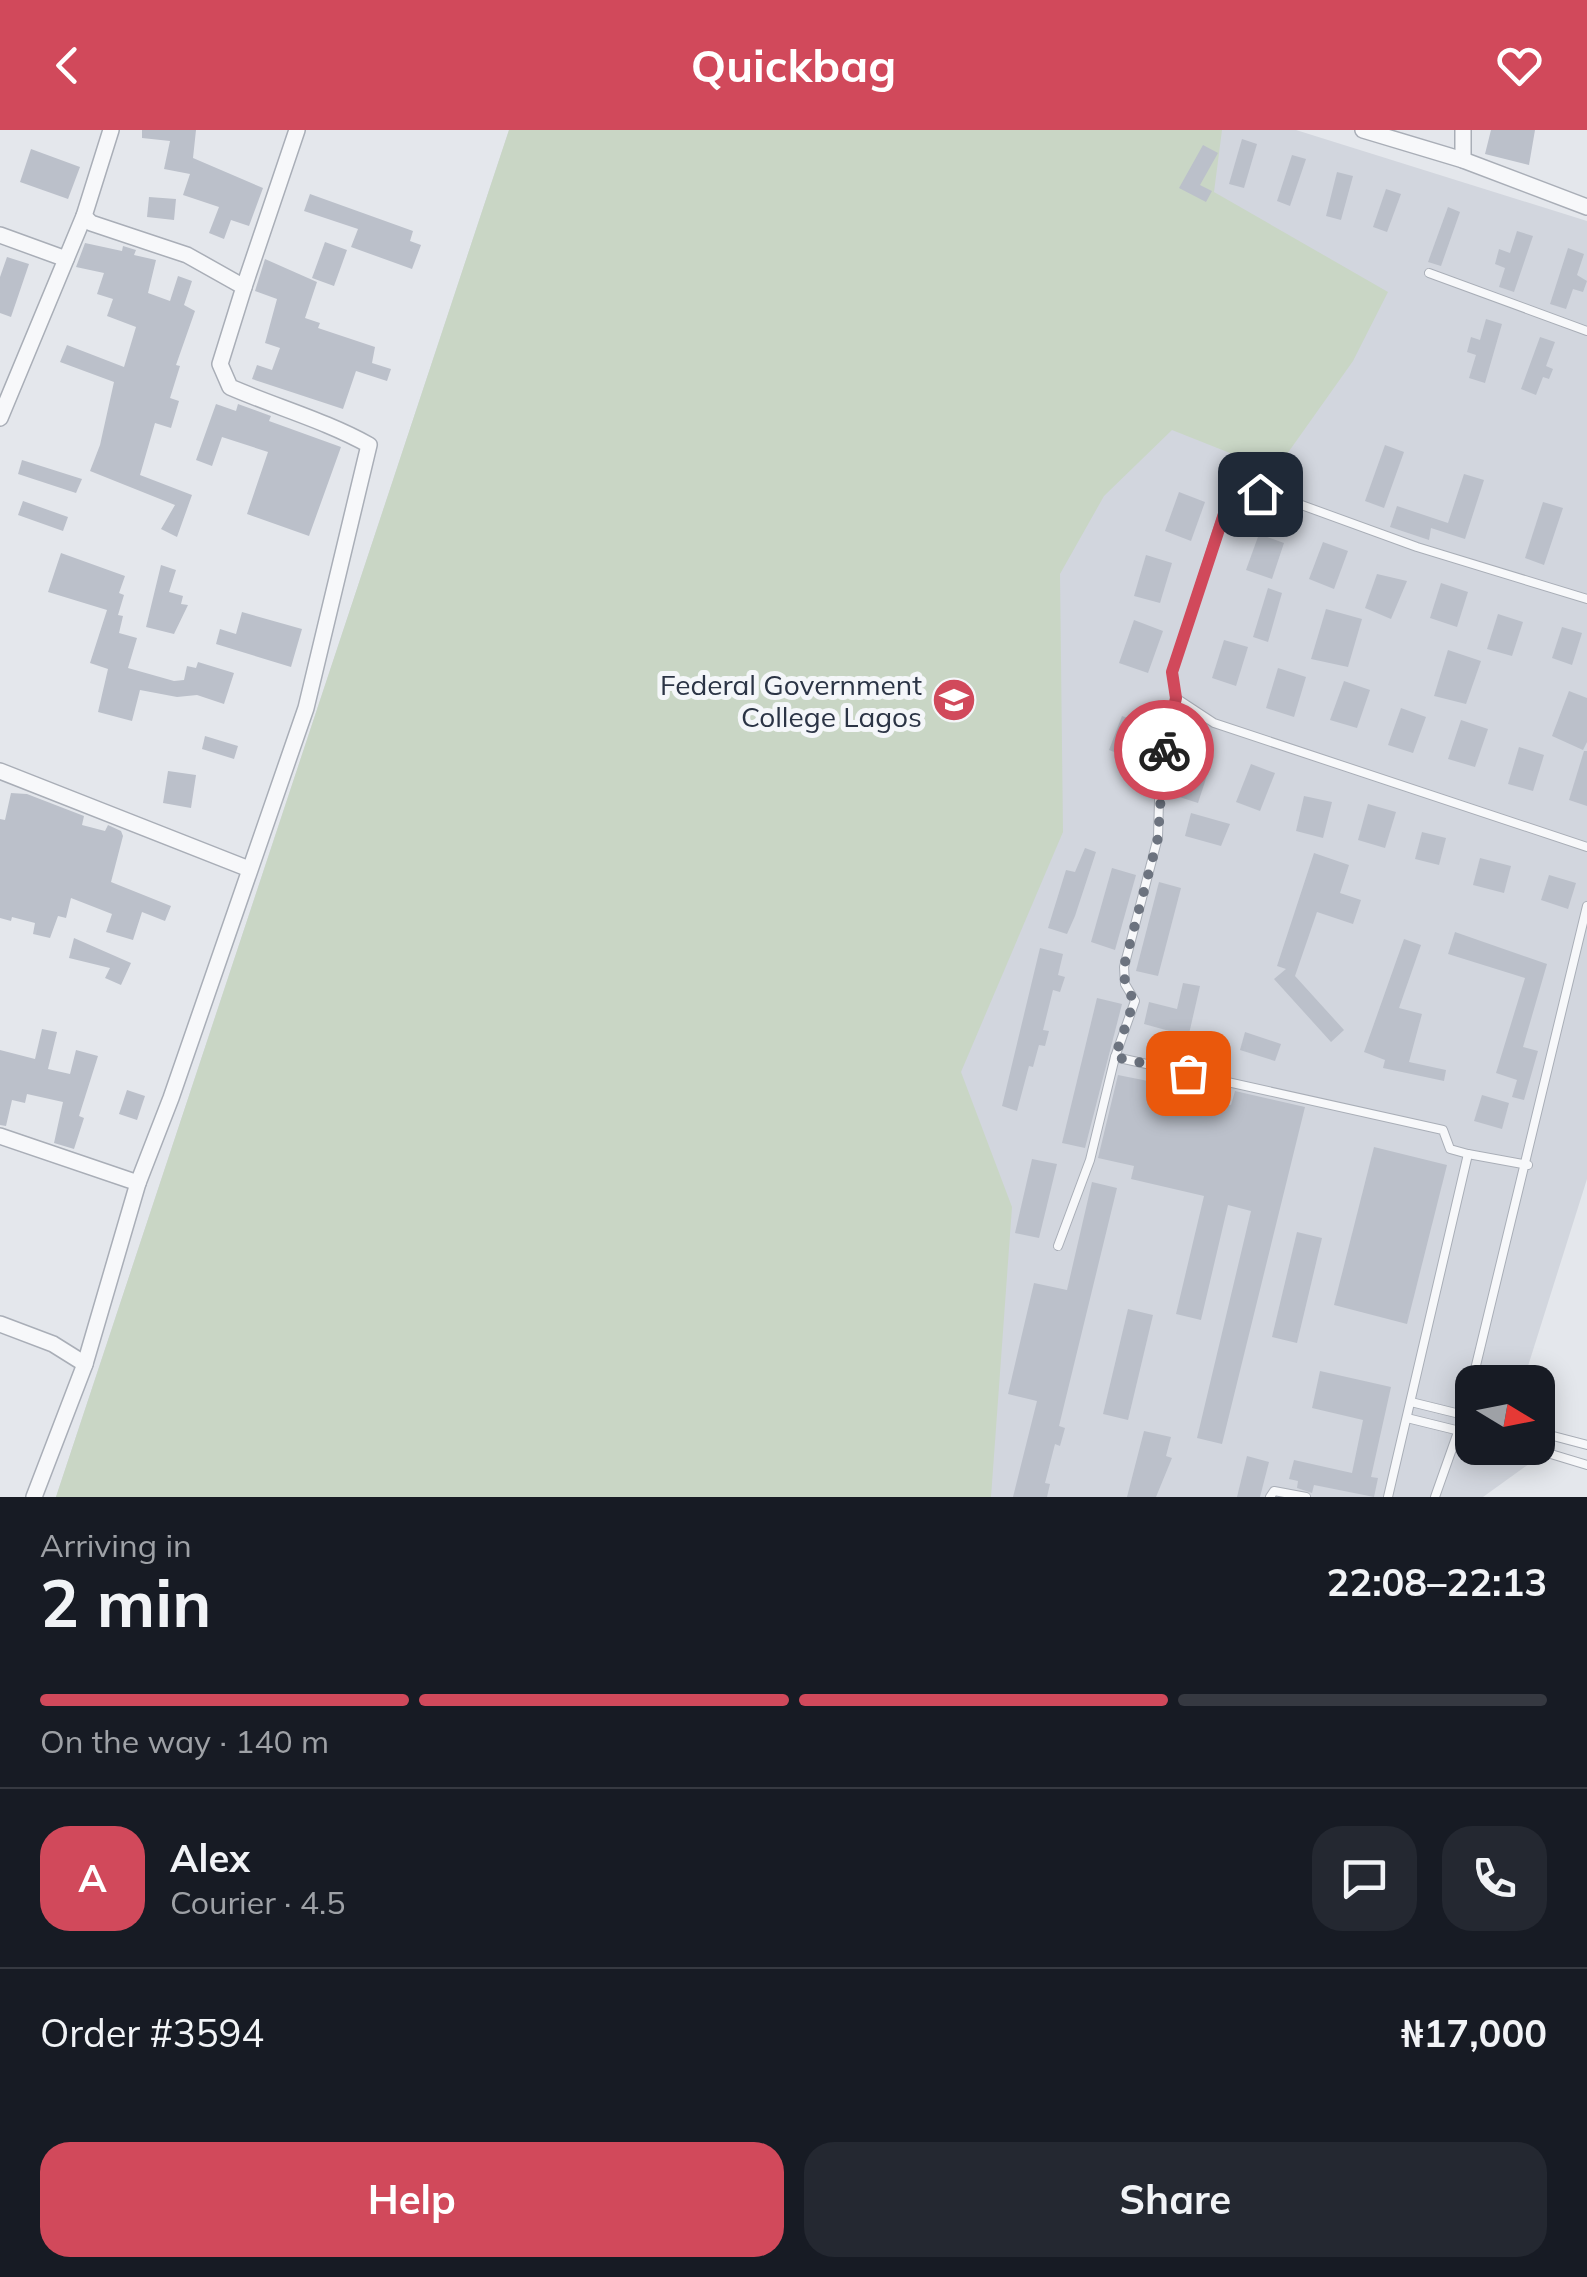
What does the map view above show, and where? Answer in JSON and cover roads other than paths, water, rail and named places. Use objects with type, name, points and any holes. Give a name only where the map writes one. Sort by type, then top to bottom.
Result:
[{"type":"street","points":[[0,418],[84,216],[110,130]]},
{"type":"street","points":[[34,1497],[85,1364],[138,1183],[306,708],[354,502],[368,462],[369,445],[344,431],[230,387],[220,364],[297,130]]},
{"type":"street","points":[[1364,130],[1463,160],[1587,206]]},
{"type":"street","points":[[1463,130],[1463,160]]},
{"type":"street","points":[[84,216],[91,223],[187,255],[244,288]]},
{"type":"street","points":[[0,235],[66,259]]},
{"type":"street","points":[[0,771],[171,842],[249,869]]},
{"type":"street","points":[[0,1136],[138,1183]]},
{"type":"street","points":[[0,1324],[53,1344],[85,1364]]},
{"type":"lane","points":[[1429,273],[1587,332]]},
{"type":"lane","points":[[1058,1246],[1090,1160],[1115,1057],[1134,1001],[1125,984],[1124,966],[1158,838],[1160,764],[1176,698],[1172,672],[1224,514],[1244,496],[1260,494],[1285,499],[1400,542],[1587,599]]},
{"type":"lane","points":[[1176,698],[1214,723],[1587,848]]},
{"type":"lane","points":[[1480,1365],[1587,906]]},
{"type":"lane","points":[[1115,1057],[1443,1130],[1450,1149],[1528,1165]]},
{"type":"lane","points":[[1388,1497],[1468,1154]]},
{"type":"lane","points":[[1411,1402],[1455,1413]]},
{"type":"lane","points":[[1408,1418],[1455,1429]]},
{"type":"lane","points":[[1555,1437],[1587,1445]]},
{"type":"lane","points":[[1434,1497],[1455,1443]]},
{"type":"lane","points":[[1555,1455],[1587,1465]]},
{"type":"lane","points":[[1270,1497],[1274,1490],[1306,1497]]},
{"type":"place","name":"Federal Government College Lagos","points":[[954,700]]}]
